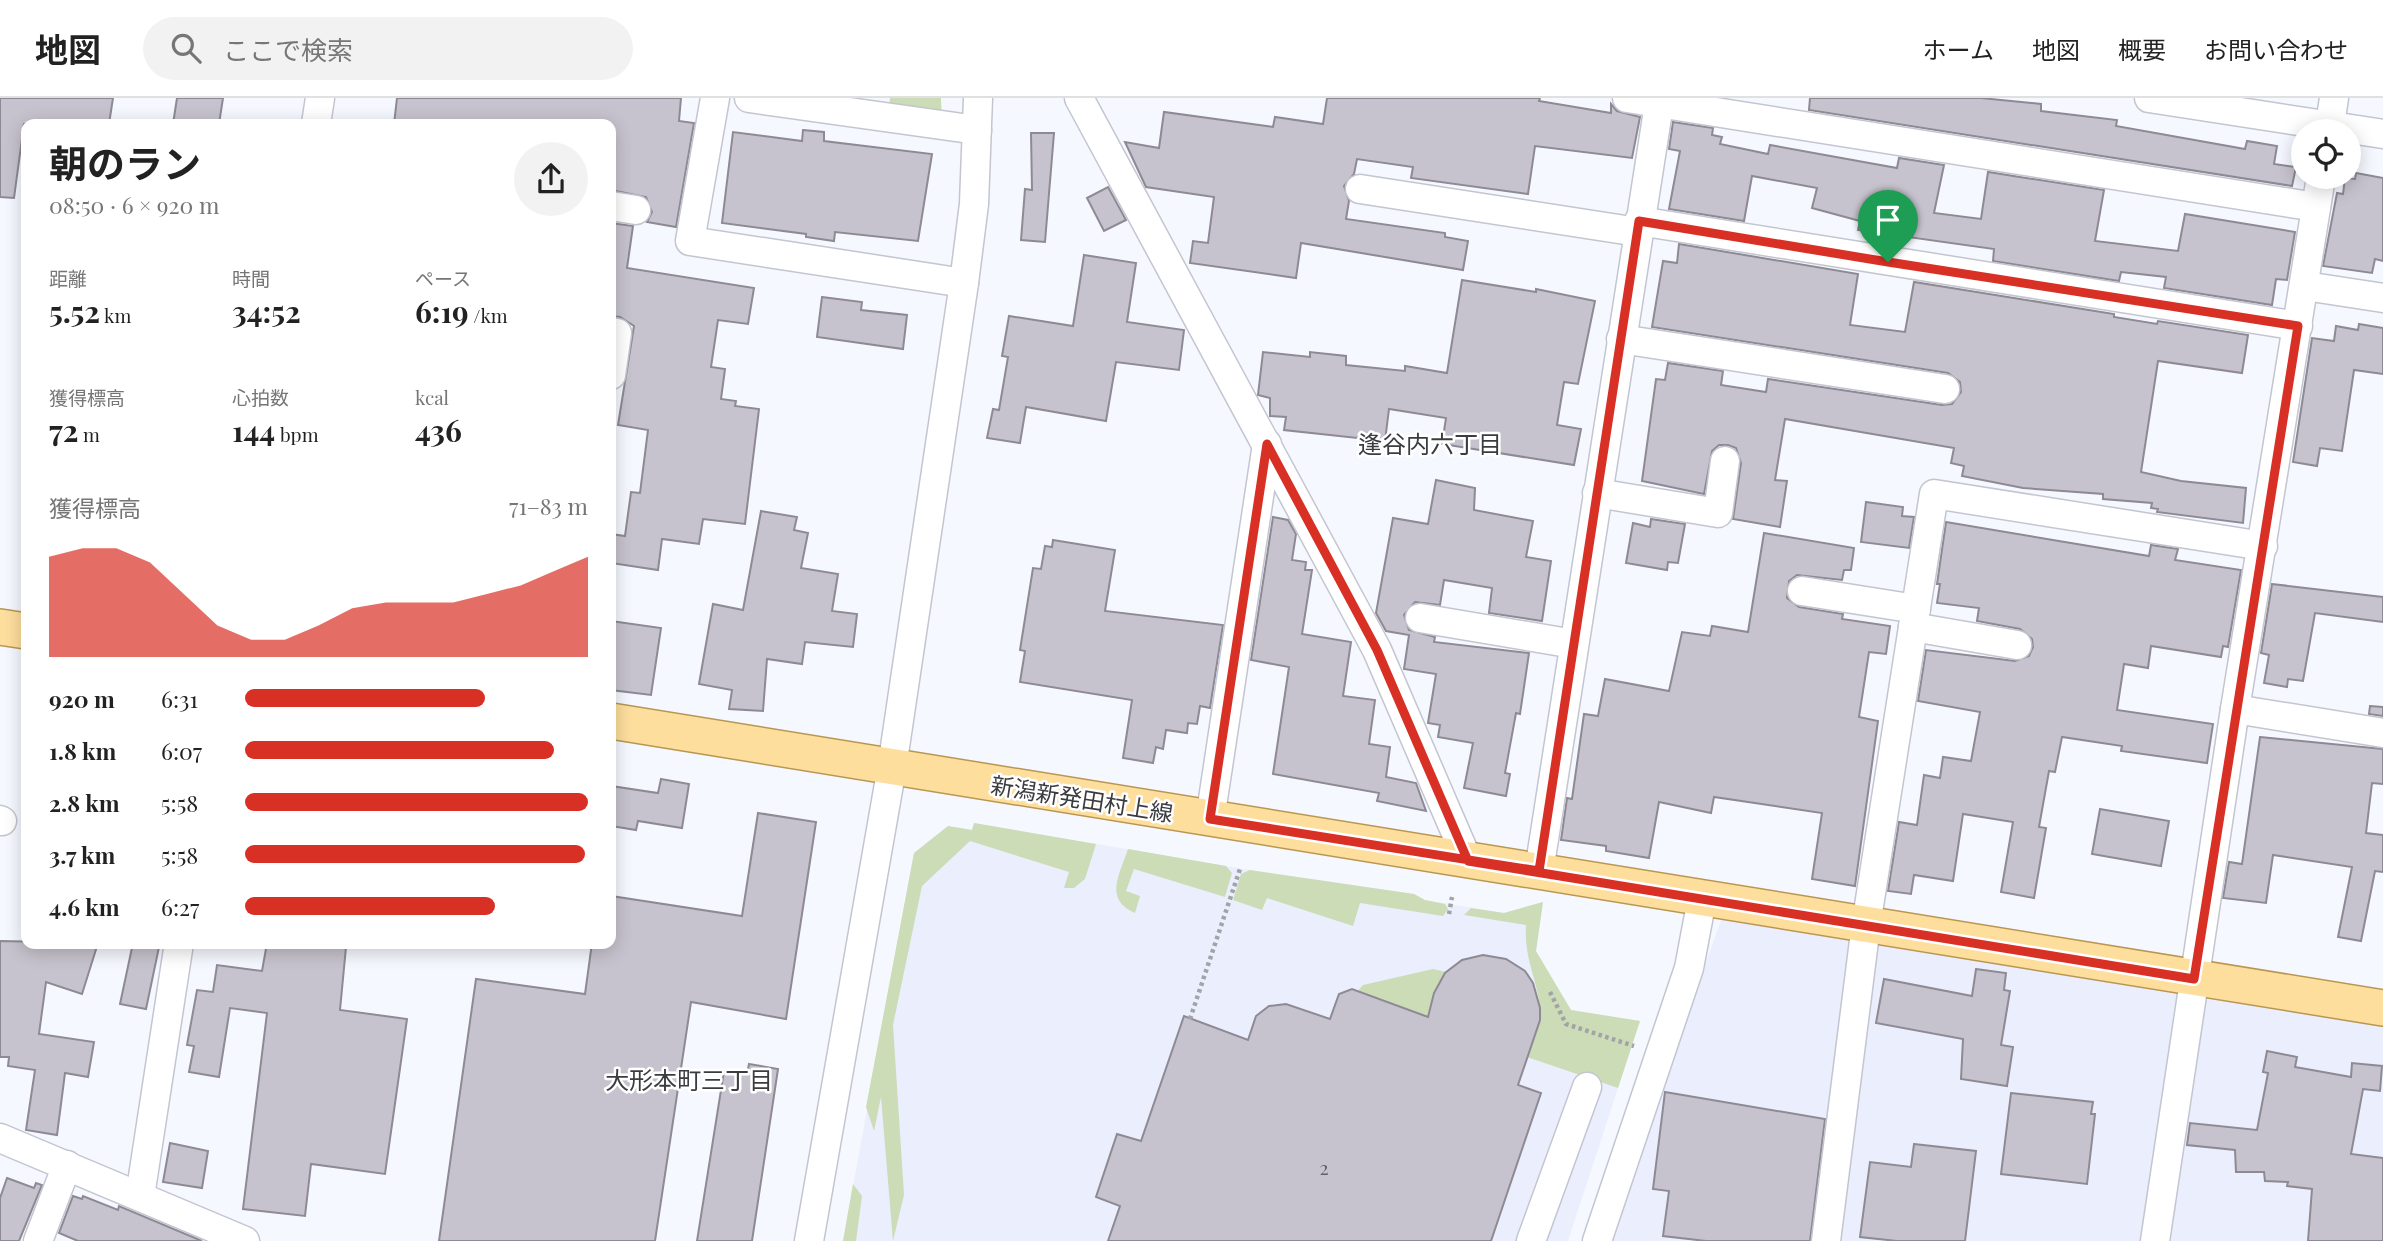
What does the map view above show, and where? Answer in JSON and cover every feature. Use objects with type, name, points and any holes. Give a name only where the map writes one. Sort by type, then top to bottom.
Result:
[{"type":"main road","points":[[0,627],[21,630]]},
{"type":"main road","name":"新潟新発田村上線","points":[[616,722],[2383,1008]]},
{"type":"street","points":[[317,119],[320,98]]},
{"type":"street","points":[[715,98],[690,241],[964,283]]},
{"type":"street","points":[[748,98],[977,130]]},
{"type":"street","points":[[808,1241],[892,767],[964,283],[974,204],[978,98]]},
{"type":"street","points":[[1079,98],[1377,650],[1468,861]]},
{"type":"street","points":[[1627,98],[1660,100],[2316,208]]},
{"type":"street","points":[[2149,98],[2291,122]]},
{"type":"street","points":[[2331,119],[2334,98]]},
{"type":"street","points":[[1539,871],[1660,100]]},
{"type":"street","points":[[2361,132],[2383,134]]},
{"type":"street","points":[[1360,189],[1638,227],[2298,326]]},
{"type":"street","points":[[2155,1241],[2235,709],[2319,189]]},
{"type":"street","points":[[2305,286],[2383,298]]},
{"type":"street","points":[[1621,339],[1945,389]]},
{"type":"street","points":[[1210,819],[1267,444]]},
{"type":"street","points":[[1597,494],[1718,513],[1725,461]]},
{"type":"street","points":[[1826,1241],[1866,925],[1934,494],[2263,546]]},
{"type":"street","points":[[1802,591],[2017,645]]},
{"type":"street","points":[[1420,618],[1574,644]]},
{"type":"street","points":[[2235,709],[2383,733]]},
{"type":"street","points":[[1597,1241],[1689,968],[1702,899]]},
{"type":"street","points":[[140,1196],[178,949]]},
{"type":"street","points":[[1531,1241],[1587,1087]]},
{"type":"street","points":[[0,1138],[140,1196],[231,1238]]},
{"type":"street","points":[[38,1241],[67,1165]]},
{"type":"path","points":[[1191,1019],[1240,869]]},
{"type":"path","points":[[1450,914],[1452,897]]},
{"type":"path","points":[[1550,992],[1566,1024],[1638,1048]]},
{"type":"shaded area","points":[[974,823],[1250,870],[1414,894],[1425,900],[1504,913],[1543,902],[1536,951],[1571,1010],[1640,1021],[1568,1241],[843,1241],[914,853],[948,826],[972,830]]},
{"type":"shaded area","points":[[1722,918],[1989,958],[2142,987],[2383,1024],[2383,1241],[1604,1241]]},
{"type":"green space","points":[[890,98],[941,98],[942,124],[888,116]]},
{"type":"green space","points":[[974,823],[1096,844],[1085,879],[1074,888],[1064,888],[1069,872],[970,841],[922,886],[893,1025],[904,1195],[893,1241],[881,1097],[874,1131],[866,1107],[914,853],[948,826],[972,830]]},
{"type":"green space","points":[[1128,849],[1226,866],[1232,873],[1225,897],[1134,869],[1126,891],[1140,896],[1135,913],[1119,901],[1116,885]]},
{"type":"green space","points":[[1250,870],[1414,894],[1425,900],[1445,904],[1448,909],[1443,916],[1360,903],[1353,926],[1267,898],[1262,910],[1233,900],[1241,874]]},
{"type":"green space","points":[[1543,902],[1536,951],[1571,1010],[1640,1021],[1618,1088],[1527,1057],[1540,1014],[1527,948],[1526,925],[1464,915],[1471,908],[1504,913]]},
{"type":"green space","points":[[1433,969],[1446,972],[1434,993],[1431,1018],[1358,991],[1363,985]]},
{"type":"green space","points":[[853,1184],[862,1196],[856,1241],[843,1241]]},
{"type":"building","points":[[0,98],[113,98],[110,119],[21,119],[21,146],[14,198],[0,197]]},
{"type":"building","points":[[177,98],[223,98],[220,119],[174,119]]},
{"type":"building","points":[[397,98],[681,98],[679,121],[694,123],[676,227],[647,222],[652,212],[646,197],[616,191],[616,119],[395,119]]},
{"type":"building","points":[[1327,98],[1540,98],[1539,101],[1611,113],[1611,104],[1617,111],[1640,117],[1632,158],[1535,146],[1528,194],[1411,178],[1413,167],[1357,159],[1354,174],[1344,186],[1349,201],[1346,219],[1445,233],[1445,237],[1468,241],[1463,270],[1301,243],[1296,278],[1190,263],[1193,241],[1208,243],[1214,197],[1146,187],[1125,142],[1159,148],[1164,112],[1273,127],[1275,117],[1323,124]]},
{"type":"building","points":[[1810,98],[1981,98],[2041,104],[2041,111],[2117,120],[2116,126],[2245,149],[2247,141],[2277,146],[2274,164],[2291,166],[2291,186],[1809,110]]},
{"type":"building","points":[[1673,122],[1713,128],[1712,135],[1722,137],[1720,144],[1768,154],[1770,145],[1897,168],[1899,158],[1944,165],[1934,213],[1981,219],[1988,172],[2104,190],[2095,241],[2178,251],[2185,214],[2295,232],[2287,280],[2276,279],[2272,305],[2164,288],[2166,277],[2121,272],[2119,281],[1993,261],[1994,249],[1858,230],[1860,221],[1812,208],[1817,188],[1752,176],[1744,221],[1669,209],[1680,151],[1669,149]]},
{"type":"building","points":[[803,130],[824,132],[824,141],[932,154],[918,241],[835,232],[834,241],[806,237],[806,234],[722,223],[733,132],[802,141]]},
{"type":"building","points":[[1031,133],[1054,133],[1045,242],[1021,240],[1025,189],[1032,190]]},
{"type":"building","points":[[2361,174],[2383,178],[2383,261],[2375,259],[2372,273],[2323,266],[2337,193],[2343,194],[2344,189],[2361,189]]},
{"type":"building","points":[[1108,187],[1126,220],[1104,231],[1087,198]]},
{"type":"building","points":[[616,224],[633,226],[627,268],[754,288],[748,324],[718,320],[711,367],[725,369],[721,399],[736,401],[735,406],[759,409],[745,524],[703,519],[699,544],[662,539],[658,570],[616,564],[616,535],[625,536],[631,492],[640,493],[648,430],[618,425],[634,326],[616,317]]},
{"type":"building","points":[[1679,244],[1858,274],[1850,325],[1905,332],[1914,282],[2114,314],[2114,317],[2157,324],[2158,321],[2248,335],[2242,373],[2158,361],[2141,472],[2181,481],[2246,488],[2243,523],[2157,512],[2158,509],[2151,508],[2152,503],[2103,499],[2103,494],[2023,488],[1962,476],[1964,466],[1951,463],[1954,448],[1785,419],[1775,480],[1787,481],[1780,527],[1733,519],[1741,463],[1736,448],[1728,445],[1719,445],[1712,451],[1704,494],[1642,481],[1656,379],[1665,380],[1668,363],[1723,371],[1721,385],[1766,392],[1768,379],[1942,405],[1952,404],[1961,392],[1960,382],[1948,373],[1652,327],[1663,261],[1677,263]]},
{"type":"building","points":[[1084,255],[1136,263],[1127,322],[1184,330],[1179,370],[1116,362],[1106,421],[1026,407],[1020,443],[987,438],[993,409],[999,410],[1008,357],[1002,356],[1009,316],[1073,326]]},
{"type":"building","points":[[1462,280],[1536,292],[1536,289],[1595,301],[1578,384],[1564,382],[1557,425],[1581,429],[1574,465],[1442,444],[1446,418],[1389,409],[1385,441],[1284,430],[1286,417],[1270,416],[1270,398],[1258,395],[1263,352],[1310,357],[1310,352],[1346,356],[1346,365],[1405,371],[1405,366],[1447,373]]},
{"type":"building","points":[[822,297],[862,302],[861,310],[907,315],[903,349],[817,337]]},
{"type":"building","points":[[2359,324],[2383,328],[2383,374],[2354,370],[2342,451],[2320,448],[2317,466],[2293,462],[2312,338],[2334,341],[2336,326],[2358,330]]},
{"type":"building","points":[[1436,480],[1475,488],[1474,510],[1533,521],[1526,557],[1551,561],[1542,621],[1489,613],[1492,588],[1444,580],[1440,605],[1415,602],[1404,615],[1409,630],[1435,637],[1434,642],[1529,653],[1520,714],[1516,713],[1505,773],[1510,774],[1506,796],[1464,788],[1473,743],[1438,737],[1440,725],[1428,723],[1436,674],[1404,669],[1409,635],[1386,631],[1376,613],[1393,518],[1428,524]]},
{"type":"building","points":[[1866,502],[1903,507],[1902,516],[1914,517],[1909,548],[1861,542]]},
{"type":"building","points":[[761,511],[797,517],[794,530],[808,533],[801,568],[838,574],[832,611],[857,614],[853,647],[805,642],[802,664],[767,659],[763,711],[729,709],[732,690],[699,684],[713,604],[743,610]]},
{"type":"building","points":[[1273,517],[1288,520],[1296,534],[1292,560],[1306,562],[1305,570],[1312,570],[1302,634],[1351,642],[1343,696],[1375,700],[1369,744],[1390,747],[1386,777],[1416,783],[1426,811],[1377,801],[1379,793],[1273,774],[1289,667],[1251,660]]},
{"type":"building","points":[[1651,519],[1685,524],[1678,563],[1668,562],[1667,570],[1626,563],[1633,523],[1650,527]]},
{"type":"building","points":[[1946,522],[2149,556],[2151,545],[2178,549],[2175,560],[2241,570],[2228,647],[2223,646],[2221,657],[2151,646],[2148,668],[2124,664],[2117,710],[2213,724],[2207,763],[2121,751],[2122,746],[2062,737],[2055,772],[2049,771],[2039,827],[2046,828],[2034,898],[2001,892],[2013,822],[1963,814],[1953,881],[1914,875],[1911,894],[1888,891],[1899,822],[1917,825],[1924,775],[1940,778],[1943,757],[1971,761],[1980,712],[1918,701],[1926,650],[2015,661],[2029,656],[2033,647],[2032,639],[2020,629],[1977,621],[1979,608],[1937,603]]},
{"type":"building","points":[[1764,533],[1854,548],[1851,570],[1844,570],[1842,580],[1797,575],[1789,581],[1787,598],[1799,607],[1843,614],[1842,619],[1890,626],[1886,654],[1869,652],[1859,717],[1878,721],[1855,886],[1812,879],[1822,813],[1714,797],[1711,813],[1659,802],[1649,858],[1606,851],[1606,846],[1561,840],[1567,798],[1572,799],[1584,714],[1598,716],[1605,679],[1669,691],[1682,632],[1710,636],[1712,626],[1748,632]]},
{"type":"building","points":[[1053,540],[1115,550],[1105,611],[1223,625],[1210,708],[1200,706],[1197,724],[1188,723],[1187,733],[1166,730],[1163,749],[1156,747],[1153,763],[1123,758],[1132,700],[1020,682],[1025,651],[1020,650],[1033,568],[1041,569],[1045,546],[1052,547]]},
{"type":"building","points":[[2272,584],[2383,597],[2383,622],[2315,613],[2303,681],[2288,679],[2287,687],[2264,683],[2269,655],[2261,653]]},
{"type":"building","points":[[616,622],[661,628],[651,695],[616,691]]},
{"type":"building","points":[[2370,706],[2383,707],[2383,716],[2369,714]]},
{"type":"building","points":[[2260,737],[2383,749],[2383,784],[2372,783],[2366,833],[2383,835],[2383,872],[2375,871],[2361,941],[2338,937],[2352,867],[2273,855],[2266,903],[2223,898],[2229,862],[2242,864]]},
{"type":"building","points":[[661,779],[689,784],[682,828],[638,821],[636,830],[616,827],[616,787],[658,793]]},
{"type":"building","points":[[2100,809],[2169,821],[2161,866],[2092,854]]},
{"type":"building","points":[[758,813],[816,822],[786,1019],[691,1002],[655,1241],[439,1241],[476,979],[585,994],[591,949],[616,949],[616,897],[742,916]]},
{"type":"building","points":[[0,941],[21,941],[21,949],[96,949],[82,994],[46,982],[39,1034],[94,1042],[88,1077],[65,1073],[57,1135],[26,1130],[35,1070],[8,1066],[9,1057],[0,1057]]},
{"type":"building","points":[[132,949],[159,949],[146,1009],[120,1004]]},
{"type":"building","points":[[266,949],[346,949],[340,1010],[407,1019],[385,1174],[311,1164],[305,1216],[243,1209],[267,1013],[230,1008],[219,1077],[189,1072],[194,1046],[187,1045],[197,990],[213,992],[217,965],[262,971]]},
{"type":"building","points":[[1483,955],[1506,959],[1525,971],[1533,983],[1540,1008],[1540,1020],[1518,1085],[1541,1093],[1491,1241],[1108,1241],[1120,1206],[1096,1197],[1117,1134],[1141,1141],[1184,1016],[1248,1040],[1256,1016],[1269,1006],[1286,1004],[1330,1019],[1339,994],[1352,989],[1428,1017],[1434,993],[1445,973],[1462,960]]},
{"type":"building","points":[[1976,969],[2006,973],[2004,990],[2010,991],[2001,1045],[2013,1047],[2007,1086],[1961,1079],[1963,1039],[1876,1023],[1884,979],[1972,996]]},
{"type":"building","points":[[2267,1051],[2297,1057],[2295,1067],[2351,1077],[2352,1063],[2382,1066],[2380,1091],[2363,1089],[2351,1154],[2383,1158],[2383,1241],[2308,1241],[2312,1189],[2287,1186],[2288,1182],[2265,1181],[2264,1172],[2236,1172],[2235,1150],[2187,1145],[2190,1123],[2257,1130],[2268,1073],[2263,1072]]},
{"type":"building","points":[[749,1064],[778,1069],[752,1241],[697,1241],[724,1071],[747,1074]]},
{"type":"building","points":[[1665,1092],[1825,1119],[1810,1241],[1706,1241],[1663,1236],[1669,1191],[1653,1189]]},
{"type":"building","points":[[2011,1093],[2093,1102],[2091,1114],[2095,1114],[2087,1184],[2001,1174]]},
{"type":"building","points":[[170,1143],[208,1151],[202,1188],[163,1182]]},
{"type":"building","points":[[1914,1144],[1976,1151],[1965,1241],[1897,1241],[1860,1237],[1870,1162],[1911,1167]]},
{"type":"building","points":[[7,1178],[34,1188],[36,1183],[42,1185],[19,1241],[0,1241],[0,1198]]},
{"type":"building","points":[[73,1196],[82,1199],[83,1196],[118,1210],[119,1206],[202,1241],[78,1241],[59,1233]]},
{"type":"district","name":"逢谷内六丁目","points":[[1430,443]]},
{"type":"district","name":"大形本町三丁目","points":[[689,1079]]},
{"type":"route","points":[[1888,262],[1639,221],[1539,871],[1468,861],[1210,819],[1267,444],[1377,650],[1468,861],[2194,979],[2298,326],[1888,262]]}]
